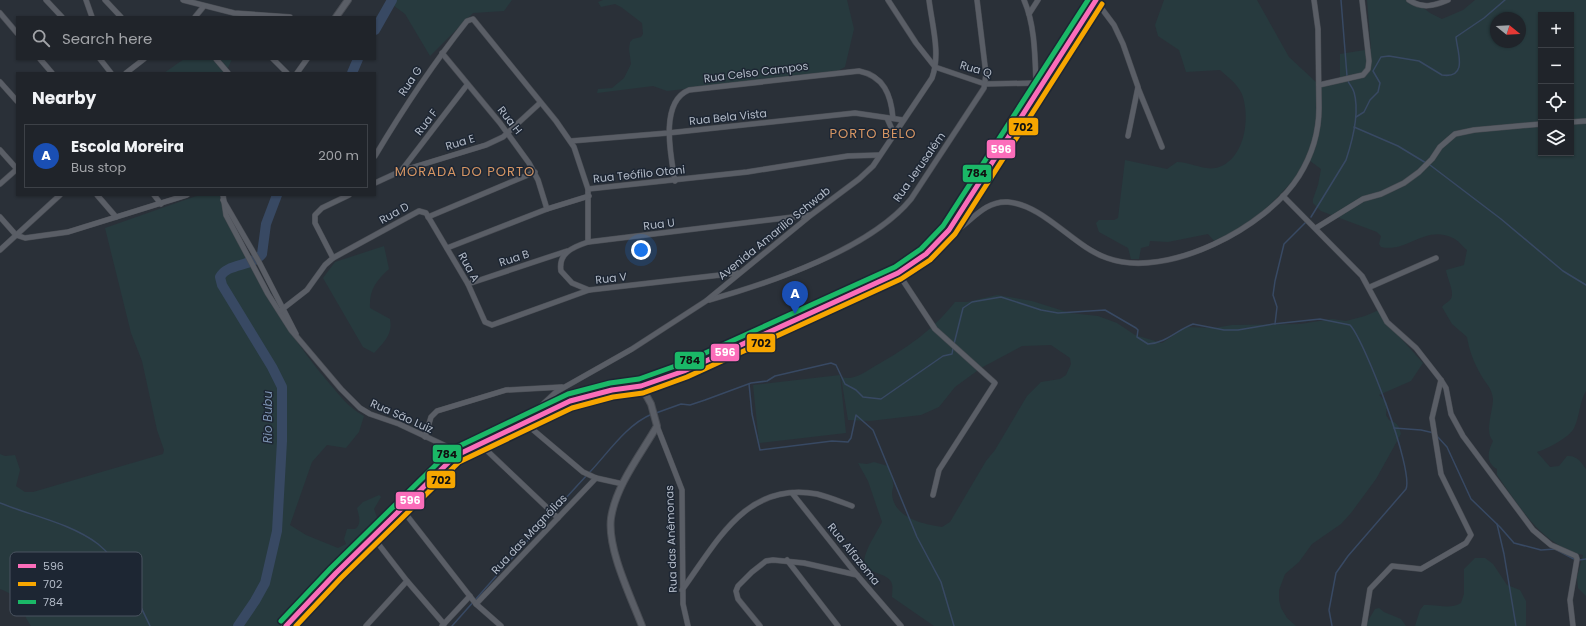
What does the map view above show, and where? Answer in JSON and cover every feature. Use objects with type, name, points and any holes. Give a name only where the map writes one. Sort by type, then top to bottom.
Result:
[{"type":"main road","points":[[286,626],[320,589],[455,456],[570,401],[612,390],[641,386],[684,371],[898,273],[922,259],[943,238],[1039,86],[1096,1]]},
{"type":"street","points":[[46,0],[61,16]]},
{"type":"street","points":[[86,0],[92,16]]},
{"type":"street","points":[[105,0],[120,16]]},
{"type":"street","points":[[183,0],[235,15],[262,16]]},
{"type":"street","points":[[337,16],[348,0]]},
{"type":"street","points":[[888,0],[916,43],[935,67]]},
{"type":"street","name":"Avenida Amarilio Schwab","points":[[537,417],[544,403],[562,387],[632,349],[706,301],[738,273],[863,175],[880,155],[932,78],[936,59],[930,0]]},
{"type":"street","name":"Rua Jerusalém","points":[[706,301],[792,272],[853,244],[894,218],[912,199],[981,94],[985,84],[986,74],[977,0]]},
{"type":"street","points":[[1024,0],[1029,14],[1039,86]]},
{"type":"street","points":[[1029,14],[1038,0]]},
{"type":"street","points":[[943,238],[953,234],[986,208],[1003,202],[1010,202],[1033,211],[1108,259],[1141,263],[1166,260],[1192,253],[1234,234],[1261,217],[1283,196],[1300,176],[1310,154],[1319,120],[1318,29],[1314,0]]},
{"type":"street","points":[[1319,85],[1363,75],[1368,69],[1369,61],[1362,0]]},
{"type":"street","points":[[1409,0],[1422,6],[1431,6],[1448,0]]},
{"type":"street","points":[[1096,1],[1109,17],[1120,37],[1162,147]]},
{"type":"street","points":[[196,16],[204,6]]},
{"type":"street","points":[[0,13],[16,32]]},
{"type":"street","name":"Rua Teófilo Otoni","points":[[467,21],[471,19],[474,20],[571,141],[584,174],[588,189],[674,181],[791,166],[841,157],[880,155]]},
{"type":"street","name":"Rua G","points":[[376,154],[413,95],[442,53],[467,21]]},
{"type":"street","name":"Rua H","points":[[442,53],[508,133],[535,172],[547,209]]},
{"type":"street","points":[[41,60],[51,72]]},
{"type":"street","points":[[101,60],[110,71]]},
{"type":"street","points":[[106,60],[110,71]]},
{"type":"street","points":[[127,72],[143,60]]},
{"type":"street","points":[[217,60],[227,72]]},
{"type":"street","points":[[274,60],[286,72]]},
{"type":"street","points":[[299,72],[306,60]]},
{"type":"street","name":"Rua Q","points":[[935,67],[985,84],[1039,86]]},
{"type":"street","name":"Rua Celso Campos","points":[[674,181],[668,133],[669,122],[676,100],[681,94],[689,90],[853,71],[871,74],[885,86],[890,97],[890,118]]},
{"type":"street","points":[[0,82],[16,100]]},
{"type":"street","name":"Rua F","points":[[401,171],[467,85]]},
{"type":"street","points":[[1128,136],[1138,87]]},
{"type":"street","name":"Rua E","points":[[376,183],[401,171],[486,145],[508,133],[540,103]]},
{"type":"street","name":"Rua Bela Vista","points":[[571,141],[668,133],[855,113],[903,120]]},
{"type":"street","points":[[890,118],[894,134]]},
{"type":"street","points":[[1574,122],[1586,121]]},
{"type":"street","points":[[1316,228],[1363,199],[1382,194],[1404,183],[1432,160],[1440,146],[1455,134],[1474,130],[1538,124]]},
{"type":"street","points":[[0,150],[16,168]]},
{"type":"street","points":[[0,184],[16,170]]},
{"type":"street","points":[[428,217],[535,172]]},
{"type":"street","points":[[588,189],[588,242]]},
{"type":"street","points":[[0,250],[59,196]]},
{"type":"street","points":[[98,196],[116,217]]},
{"type":"street","points":[[155,196],[161,204]]},
{"type":"street","points":[[0,217],[16,235],[25,238],[68,232],[185,196]]},
{"type":"street","points":[[333,258],[315,223],[316,215],[322,208],[347,196]]},
{"type":"street","points":[[447,248],[547,209],[589,196]]},
{"type":"street","points":[[1283,196],[1358,272],[1370,287],[1387,322],[1416,348],[1441,380],[1446,388],[1450,414],[1463,436],[1534,530],[1551,545],[1574,554],[1577,557],[1570,600],[1573,626]]},
{"type":"street","name":"Rua São Luiz","points":[[223,197],[259,262],[282,310]]},
{"type":"street","name":"Rua São Luiz","points":[[223,197],[226,214],[253,266],[297,336],[336,384],[360,408],[451,449],[455,456]]},
{"type":"street","name":"Rua D","points":[[282,310],[307,290],[333,258],[417,212],[423,211],[428,217]]},
{"type":"street","name":"Rua U","points":[[567,251],[588,242],[811,215]]},
{"type":"street","name":"Rua A","points":[[428,217],[468,284],[484,322],[492,325]]},
{"type":"street","points":[[567,251],[560,266],[564,276],[577,286],[589,290]]},
{"type":"street","name":"Rua B","points":[[468,284],[567,251]]},
{"type":"street","points":[[1370,287],[1436,258]]},
{"type":"street","name":"Rua V","points":[[492,325],[589,290],[738,273]]},
{"type":"street","points":[[898,273],[929,321],[995,383],[939,470],[934,495]]},
{"type":"street","points":[[1364,626],[1370,589],[1392,566],[1421,569],[1466,543],[1471,535],[1441,474],[1432,418],[1441,380]]},
{"type":"street","name":"Rua das Anêmonas","points":[[641,386],[655,416],[657,426],[682,490],[682,604],[688,626]]},
{"type":"street","points":[[425,437],[431,417],[437,411],[506,390],[562,387]]},
{"type":"street","points":[[525,423],[583,472],[593,477],[623,484]]},
{"type":"street","points":[[642,626],[616,556],[611,527],[613,510],[623,484],[657,426]]},
{"type":"street","points":[[480,444],[557,517]]},
{"type":"street","name":"Rua das Magnólias","points":[[443,625],[473,600],[557,517],[593,477]]},
{"type":"street","points":[[682,590],[728,526],[747,508],[757,503],[792,493],[818,494],[852,506]]},
{"type":"street","name":"Rua Alfazema","points":[[792,493],[857,575],[901,626]]},
{"type":"street","points":[[402,508],[473,600],[501,626]]},
{"type":"street","points":[[373,536],[443,625]]},
{"type":"street","points":[[760,626],[738,599],[736,591],[738,586],[766,561],[787,560],[857,575]]},
{"type":"street","points":[[787,560],[838,626]]},
{"type":"street","points":[[366,626],[407,581]]},
{"type":"green space","points":[[386,0],[512,0],[504,11],[473,13],[430,56],[405,14]]},
{"type":"green space","points":[[603,0],[847,0],[854,29],[845,67],[838,71],[667,91],[653,86],[597,93],[598,89],[612,88],[624,78],[631,64],[629,49],[630,42],[633,39],[641,37],[643,34],[642,23],[615,4],[601,7],[598,2]]},
{"type":"green space","points":[[1164,0],[1257,0],[1289,57],[1317,83],[1340,82],[1340,54],[1371,49],[1367,0],[1413,0],[1430,13],[1442,19],[1463,10],[1475,0],[1586,0],[1586,391],[1572,431],[1558,442],[1537,452],[1550,467],[1559,466],[1567,456],[1570,456],[1578,460],[1586,469],[1586,596],[1578,588],[1577,577],[1583,555],[1568,550],[1543,534],[1523,512],[1497,475],[1497,469],[1489,460],[1489,452],[1493,441],[1489,432],[1493,404],[1491,392],[1474,361],[1467,337],[1452,324],[1442,307],[1452,297],[1451,286],[1446,270],[1464,265],[1467,250],[1457,240],[1443,235],[1434,234],[1400,246],[1391,248],[1381,247],[1379,244],[1381,236],[1377,232],[1321,211],[1313,203],[1321,169],[1306,158],[1302,171],[1270,205],[1245,225],[1215,242],[1208,234],[1168,242],[1150,241],[1149,246],[1141,248],[1139,259],[1131,259],[1128,248],[1099,232],[1096,223],[1099,220],[1114,220],[1118,218],[1125,160],[1167,169],[1177,162],[1188,163],[1204,168],[1214,168],[1219,167],[1234,156],[1243,138],[1246,117],[1245,107],[1243,97],[1237,85],[1220,70],[1186,72],[1179,50],[1158,36],[1155,25]]},
{"type":"green space","points":[[183,60],[232,60],[228,68],[230,72],[165,72]]},
{"type":"green space","points":[[196,196],[222,196],[222,202],[257,273],[297,341],[341,397],[364,416],[359,432],[346,448],[327,445],[312,462],[290,525],[306,535],[338,548],[346,544],[344,539],[347,529],[355,529],[359,525],[357,508],[363,502],[379,495],[381,497],[374,509],[379,523],[281,626],[31,626],[26,616],[142,616],[142,552],[10,552],[10,594],[0,589],[0,454],[5,456],[15,455],[20,470],[16,486],[25,492],[33,492],[163,454],[164,450],[157,430],[142,361],[131,333],[105,228]]},
{"type":"green space","points":[[384,246],[389,269],[374,286],[370,308],[390,319],[391,324],[387,338],[374,353],[363,347],[323,278],[335,262]]},
{"type":"green space","points":[[997,295],[1032,301],[1070,313],[1098,316],[1117,323],[1135,335],[1162,343],[1186,327],[1214,328],[1232,325],[1300,324],[1332,319],[1346,321],[1365,316],[1379,310],[1389,325],[1423,363],[1411,381],[1379,395],[1387,403],[1386,415],[1389,420],[1398,425],[1401,434],[1376,479],[1341,524],[1312,544],[1299,562],[1285,574],[1279,590],[1279,600],[1281,608],[1287,618],[1296,626],[934,626],[892,597],[892,584],[890,580],[885,576],[869,569],[864,560],[882,522],[868,481],[858,463],[867,464],[874,462],[888,466],[893,482],[892,493],[894,502],[903,514],[918,522],[942,527],[950,522],[1027,396],[1041,382],[1060,379],[1066,375],[1071,364],[1070,358],[1051,345],[1022,346],[981,368],[955,387],[939,407],[921,415],[870,421],[848,420],[841,377],[855,377],[898,352],[928,330],[955,302],[967,302]]},
{"type":"green space","points":[[840,375],[846,433],[759,443],[753,385]]},
{"type":"green space","points":[[1475,558],[1485,558],[1493,564],[1507,585],[1520,590],[1526,601],[1526,626],[1415,626],[1420,610],[1424,605],[1452,606],[1461,603],[1464,594],[1464,569]]},
{"type":"green space","points":[[1379,608],[1384,612],[1401,619],[1406,626],[1365,626],[1375,609]]},
{"type":"waterway","name":"Rio Bubu","points":[[376,28],[392,0]]},
{"type":"waterway","points":[[1341,0],[1347,76]]},
{"type":"waterway","points":[[1356,117],[1364,112],[1370,100],[1378,92],[1380,83],[1373,71],[1381,57],[1389,56],[1419,61],[1442,75],[1456,73],[1460,63],[1456,37],[1484,18],[1505,0]]},
{"type":"waterway","name":"Rio Bubu","points":[[352,72],[358,60]]},
{"type":"waterway","points":[[1311,217],[1346,160],[1351,143],[1355,126],[1356,100],[1353,89],[1348,81]]},
{"type":"waterway","points":[[1354,127],[1398,146],[1426,163]]},
{"type":"waterway","points":[[1430,165],[1501,219],[1563,271],[1586,285]]},
{"type":"waterway","name":"Rio Bubu","points":[[238,626],[265,583],[277,531],[282,441],[282,387],[272,367],[222,285],[220,277],[228,269],[252,261],[262,254],[266,224],[277,196]]},
{"type":"waterway","points":[[1275,324],[1277,307],[1273,295],[1284,244],[1307,221]]},
{"type":"waterway","points":[[954,344],[963,308],[972,302],[1001,297],[1041,310],[1058,313],[1105,310],[1136,328],[1138,330],[1137,337],[1148,344],[1166,339],[1193,324],[1224,330],[1238,330],[1273,324],[1320,319],[1350,325],[1366,355],[1387,406],[1396,433],[1407,477],[1406,489],[1348,556],[1336,573],[1329,610],[1332,626]]},
{"type":"waterway","points":[[656,413],[681,404],[690,405],[751,383],[767,381],[775,376],[831,363],[836,365],[845,384],[856,390],[863,397],[881,399],[943,356],[952,354],[953,348]]},
{"type":"waterway","points":[[749,384],[752,414],[760,450],[832,441],[848,442],[851,438],[856,415],[873,430],[917,537],[941,582],[954,626]]},
{"type":"waterway","points":[[589,473],[626,432],[634,425],[652,414]]},
{"type":"waterway","points":[[1394,428],[1421,430],[1434,433]]},
{"type":"waterway","points":[[1436,435],[1447,447],[1471,499],[1514,543],[1541,550],[1555,549],[1574,559]]},
{"type":"waterway","points":[[554,511],[587,475]]},
{"type":"waterway","points":[[0,503],[63,525],[87,537],[107,552]]},
{"type":"waterway","points":[[452,626],[551,514]]},
{"type":"waterway","points":[[1497,524],[1504,554],[1516,626]]},
{"type":"waterway","points":[[1579,560],[1586,559]]},
{"type":"waterway","points":[[142,610],[150,626]]},
{"type":"transit line","name":"784","points":[[281,621],[331,568],[451,450],[568,394],[610,383],[639,379],[681,364],[895,267],[921,249],[943,226],[1088,0]]},
{"type":"transit line","name":"596","points":[[286,626],[336,573],[455,456],[570,401],[612,390],[641,386],[684,371],[898,273],[926,254],[949,230],[1096,0]]},
{"type":"transit line","name":"702","points":[[296,626],[341,578],[459,462],[572,408],[613,397],[643,393],[687,377],[901,279],[930,260],[955,234],[1102,4]]},
{"type":"place","name":"Escola Moreira","points":[[795,314]]},
{"type":"district","name":"PORTO BELO","points":[[873,133]]},
{"type":"district","name":"MORADA DO PORTO","points":[[465,171]]}]
